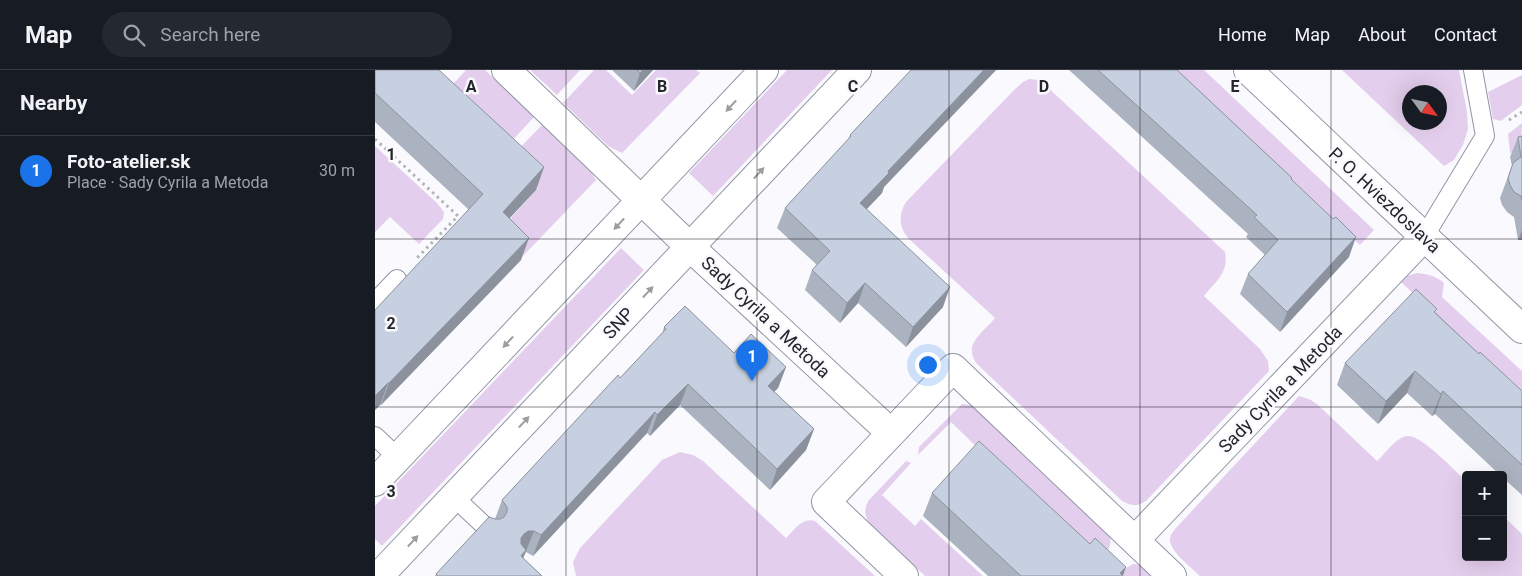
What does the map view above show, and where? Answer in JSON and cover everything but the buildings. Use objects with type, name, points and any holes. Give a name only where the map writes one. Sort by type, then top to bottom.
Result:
[{"type":"street","name":"Sady Cyrila a Metoda","points":[[506,70],[690,247],[891,433]]},
{"type":"street","points":[[375,482],[764,70]]},
{"type":"street","name":"SNP","points":[[379,576],[857,70]]},
{"type":"street","name":"P. O. Hviezdoslava","points":[[1247,70],[1522,329]]},
{"type":"street","name":"Sady Cyrila a Metoda","points":[[1135,540],[1424,237]]},
{"type":"street","points":[[904,576],[826,502],[953,368],[1173,576]]},
{"type":"lane","points":[[1424,237],[1485,136],[1473,70]]},
{"type":"lane","points":[[375,302],[397,279]]},
{"type":"lane","points":[[375,436],[398,458]]},
{"type":"lane","points":[[454,497],[489,530]]},
{"type":"path","points":[[375,139],[458,216],[397,279]]},
{"type":"shaded area","points":[[466,70],[485,70],[534,117],[501,153],[442,96]]},
{"type":"shaded area","points":[[530,70],[580,70],[557,95]]},
{"type":"shaded area","points":[[594,70],[606,70],[632,95],[656,70],[696,70],[700,73],[622,153],[608,146],[563,103]]},
{"type":"shaded area","points":[[787,70],[832,70],[713,196],[689,173]]},
{"type":"shaded area","points":[[1176,70],[1204,70],[1374,230],[1360,245]]},
{"type":"shaded area","points":[[1342,70],[1459,70],[1467,112],[1468,129],[1463,145],[1454,160],[1444,166],[1406,130],[1447,130],[1447,85],[1402,85],[1402,126]]},
{"type":"shaded area","points":[[1522,75],[1522,105],[1501,121],[1493,119],[1488,92]]},
{"type":"shaded area","points":[[1029,79],[1039,80],[1043,83],[1225,252],[1225,266],[1221,276],[1204,296],[1260,349],[1268,361],[1269,371],[1146,501],[1137,505],[1131,505],[1122,501],[977,364],[973,357],[973,345],[980,334],[995,318],[908,238],[901,225],[901,216],[906,202],[1015,89]]},
{"type":"shaded area","points":[[1522,123],[1521,150],[1510,153],[1508,134]]},
{"type":"shaded area","points":[[542,125],[591,172],[596,180],[522,257],[497,233],[538,188],[508,160]]},
{"type":"shaded area","points":[[375,146],[437,203],[444,212],[443,219],[419,244],[390,217],[375,232]]},
{"type":"shaded area","points":[[621,248],[644,270],[382,546],[375,539],[375,506]]},
{"type":"shaded area","points":[[1417,273],[1432,276],[1444,283],[1442,297],[1522,371],[1522,397],[1400,281],[1407,276]]},
{"type":"shaded area","points":[[1299,396],[1311,400],[1318,405],[1377,461],[1403,437],[1413,437],[1429,447],[1462,477],[1462,561],[1507,561],[1507,520],[1522,534],[1522,576],[1200,576],[1173,549],[1170,539],[1175,529]]},
{"type":"shaded area","points":[[962,404],[971,405],[979,411],[1110,536],[1109,548],[1097,564],[951,422],[918,455],[919,447]]},
{"type":"shaded area","points":[[680,452],[693,455],[703,461],[786,538],[802,523],[810,520],[815,521],[875,576],[576,576],[573,562],[580,548],[662,460]]},
{"type":"shaded area","points":[[906,461],[911,463],[882,495],[915,526],[921,519],[983,576],[925,576],[869,523],[865,512],[869,500]]},
{"type":"shaded area","points":[[1133,564],[1142,565],[1153,576],[1118,576]]},
{"type":"place","name":"Foto-atelier.sk","points":[[752,381]]}]
